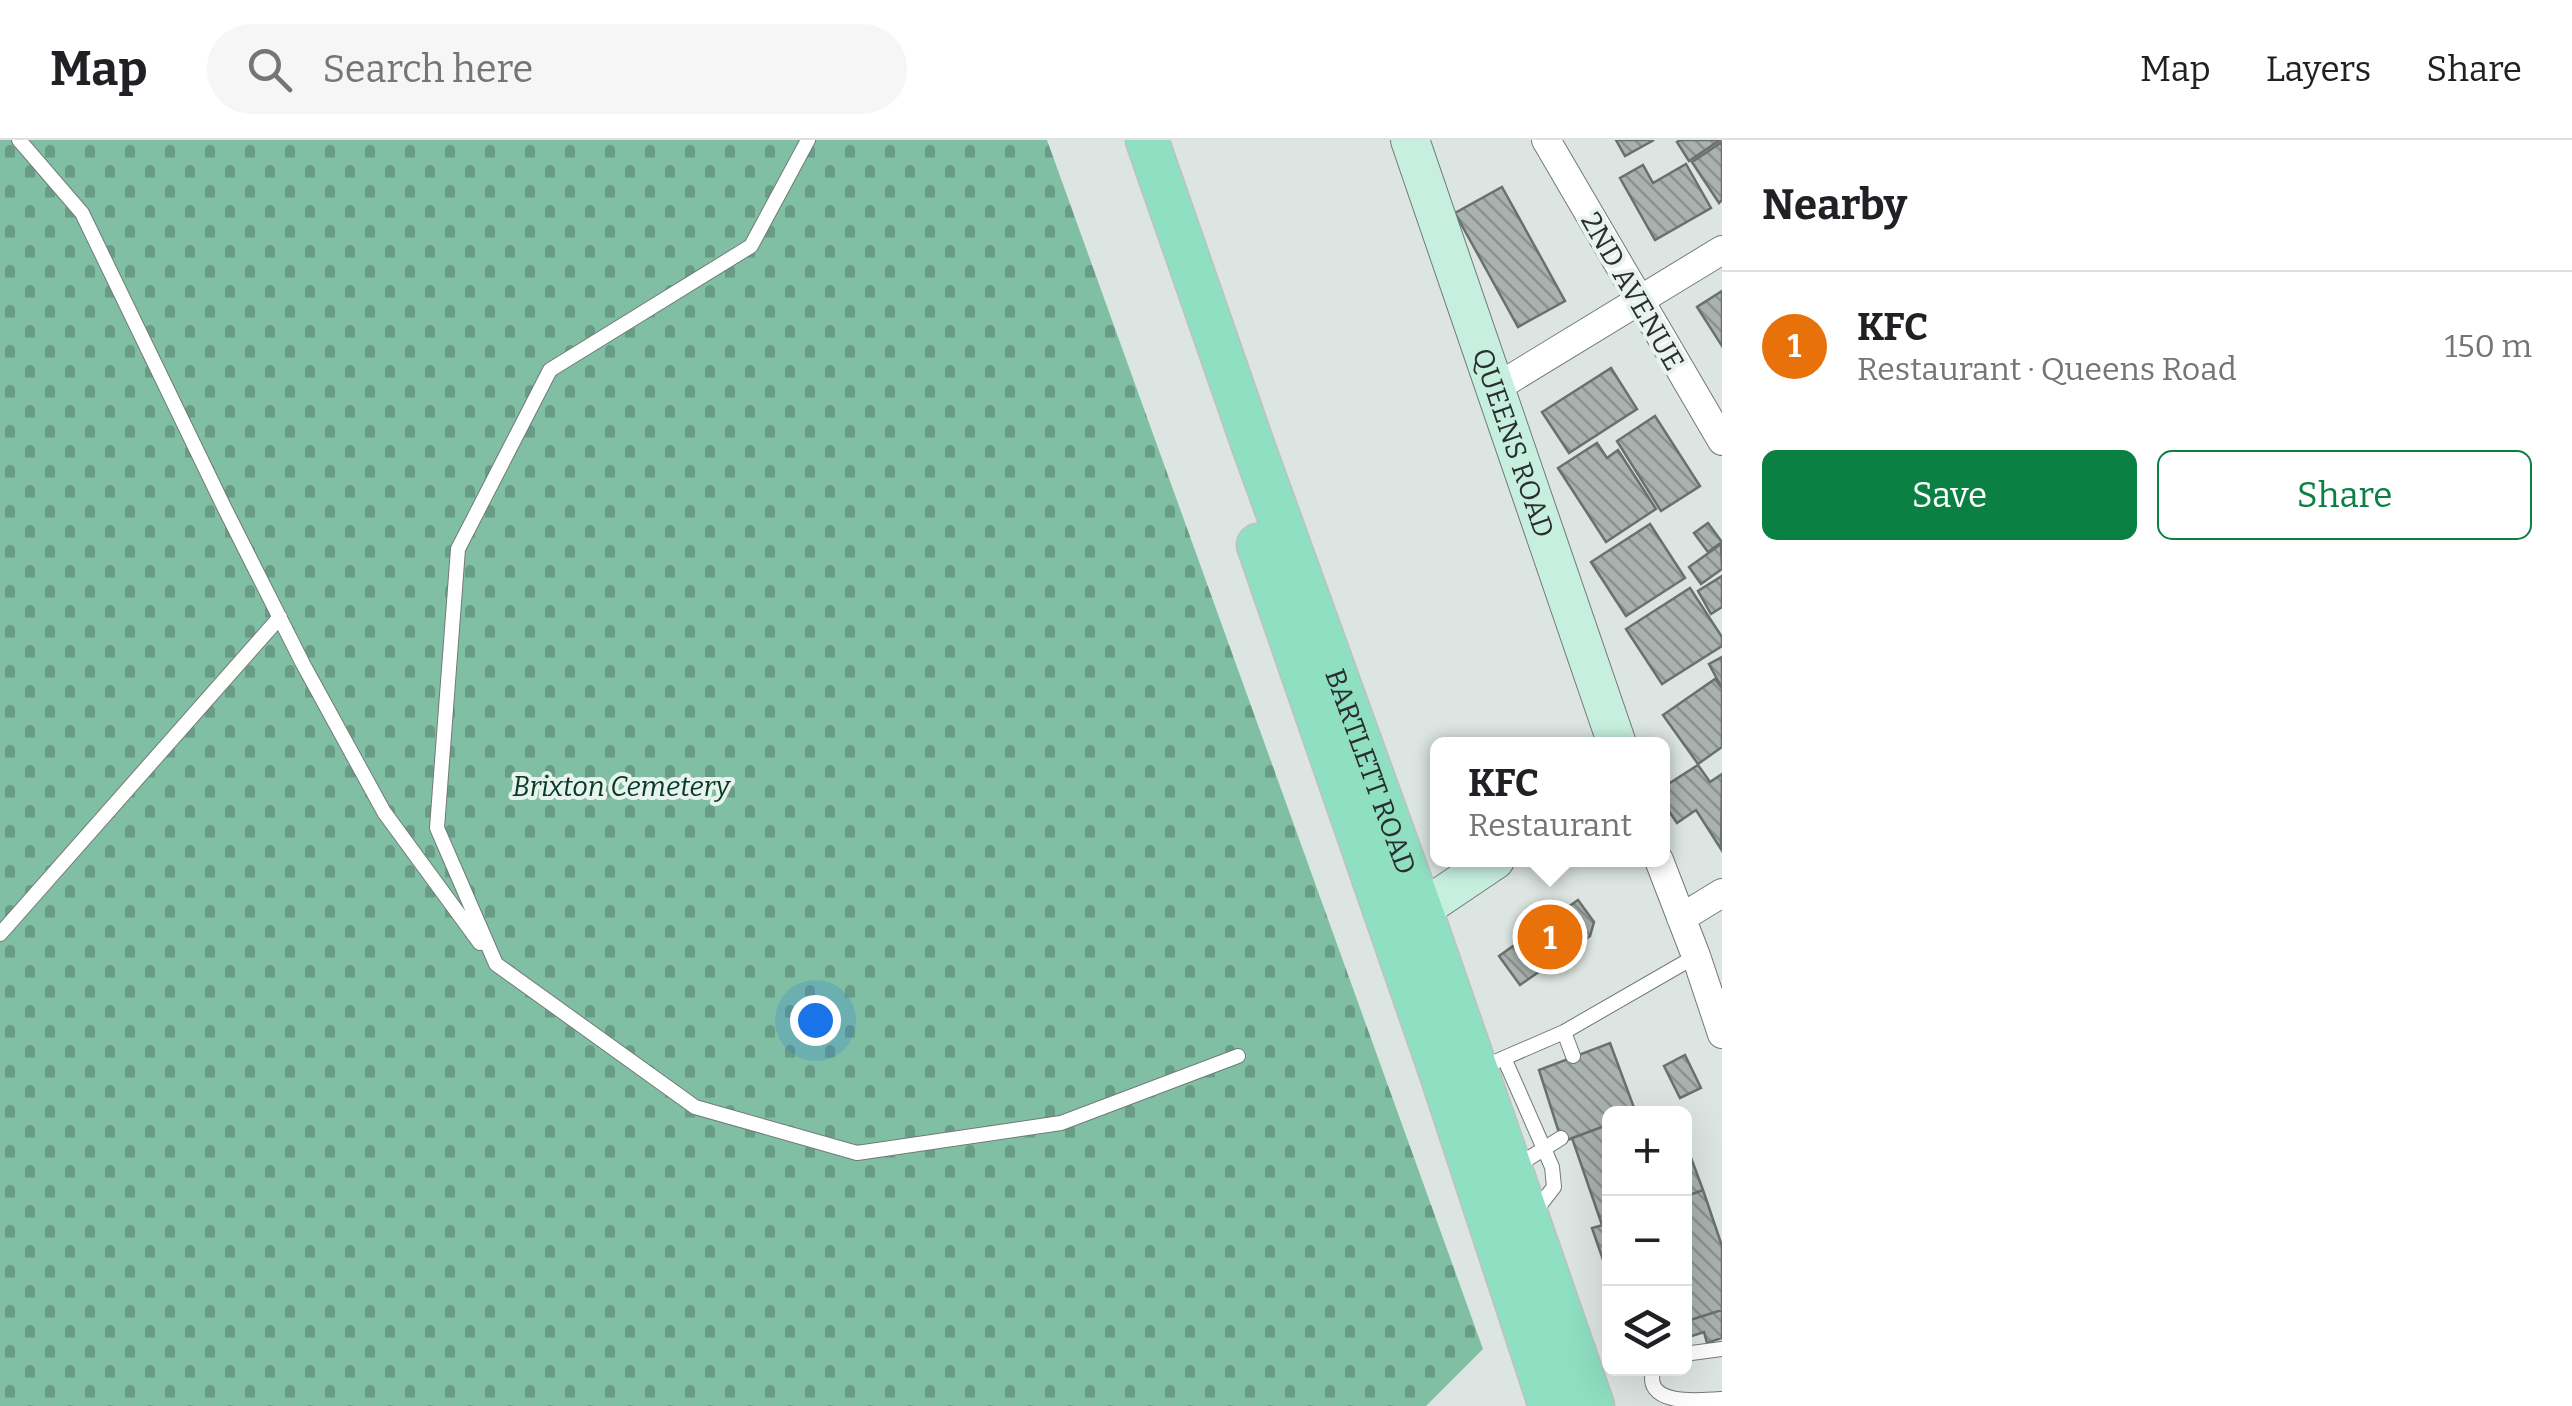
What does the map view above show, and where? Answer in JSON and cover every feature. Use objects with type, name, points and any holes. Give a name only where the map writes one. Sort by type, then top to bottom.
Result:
[{"type":"main road","name":"BARTLETT ROAD","points":[[1124,140],[1244,504],[1404,916],[1474,1068],[1526,1160],[1527,1220],[1592,1406]]},
{"type":"main road","name":"BARTLETT ROAD","points":[[1147,140],[1254,448],[1404,916]]},
{"type":"main road","name":"QUEENS ROAD","points":[[1410,140],[1615,737]]},
{"type":"main road","points":[[1404,916],[1484,867]]},
{"type":"main road","name":"BARTLETT ROAD","points":[[1474,1068],[1550,1406]]},
{"type":"street","name":"2ND AVENUE","points":[[1546,140],[1722,440]]},
{"type":"street","points":[[1494,389],[1722,250]]},
{"type":"street","points":[[1663,867],[1722,1034]]},
{"type":"street","points":[[1681,918],[1722,893]]},
{"type":"lane","points":[[20,140],[82,213],[225,510],[384,812],[496,964],[695,1106],[858,1153],[1061,1123],[1238,1056]]},
{"type":"lane","points":[[496,964],[438,828],[458,548],[550,370],[751,246],[808,140]]},
{"type":"lane","points":[[0,934],[280,617]]},
{"type":"lane","points":[[1474,1068],[1564,1032],[1696,956]]},
{"type":"lane","points":[[1564,1032],[1573,1056]]},
{"type":"lane","points":[[1526,1160],[1561,1138]]},
{"type":"lane","points":[[1692,1353],[1722,1349]]},
{"type":"lane","points":[[1651,1376],[1663,1400],[1676,1403],[1722,1399]]},
{"type":"green space","name":"Brixton Cemetery","points":[[0,140],[1047,140],[1483,1349],[1426,1406],[0,1406]]},
{"type":"building","points":[[1616,140],[1654,140],[1625,156]]},
{"type":"building","points":[[1720,140],[1689,161],[1677,142]]},
{"type":"building","points":[[1722,142],[1722,200],[1719,203],[1692,162]]},
{"type":"building","points":[[1686,164],[1711,208],[1655,240],[1620,178],[1643,165],[1653,183]]},
{"type":"building","points":[[1502,187],[1565,301],[1518,327],[1455,213]]},
{"type":"building","points":[[1722,291],[1722,346],[1697,307]]},
{"type":"building","points":[[1611,368],[1637,409],[1569,453],[1542,412]]},
{"type":"building","points":[[1655,416],[1700,486],[1661,511],[1617,441]]},
{"type":"building","points":[[1597,443],[1607,458],[1618,450],[1656,509],[1606,542],[1558,468]]},
{"type":"building","points":[[1708,523],[1722,542],[1708,552],[1694,533]]},
{"type":"building","points":[[1650,524],[1685,578],[1626,616],[1591,562]]},
{"type":"building","points":[[1721,544],[1722,569],[1701,584],[1689,567]]},
{"type":"building","points":[[1722,576],[1722,607],[1711,614],[1698,591]]},
{"type":"building","points":[[1690,588],[1722,637],[1722,646],[1662,684],[1626,629]]},
{"type":"building","points":[[1722,657],[1722,688],[1709,664]]},
{"type":"building","points":[[1715,679],[1722,688],[1722,747],[1698,764],[1663,715]]},
{"type":"building","points":[[1698,765],[1710,782],[1722,774],[1721,849],[1696,810],[1677,823],[1670,813],[1670,783]]},
{"type":"building","points":[[1578,900],[1594,922],[1590,936],[1520,985],[1499,956]]},
{"type":"building","points":[[1610,1043],[1633,1106],[1602,1106],[1602,1127],[1562,1142],[1539,1070]]},
{"type":"building","points":[[1685,1055],[1701,1088],[1680,1098],[1664,1066]]},
{"type":"building","points":[[1602,1127],[1602,1225],[1572,1138]]},
{"type":"building","points":[[1692,1160],[1703,1190],[1692,1194]]},
{"type":"building","points":[[1703,1190],[1722,1246],[1722,1310],[1692,1319],[1692,1196]]},
{"type":"building","points":[[1602,1225],[1602,1257],[1592,1228]]},
{"type":"building","points":[[1722,1310],[1722,1338],[1707,1343],[1704,1332],[1692,1336],[1692,1319]]},
{"type":"place","name":"KFC","points":[[1550,937]]}]
